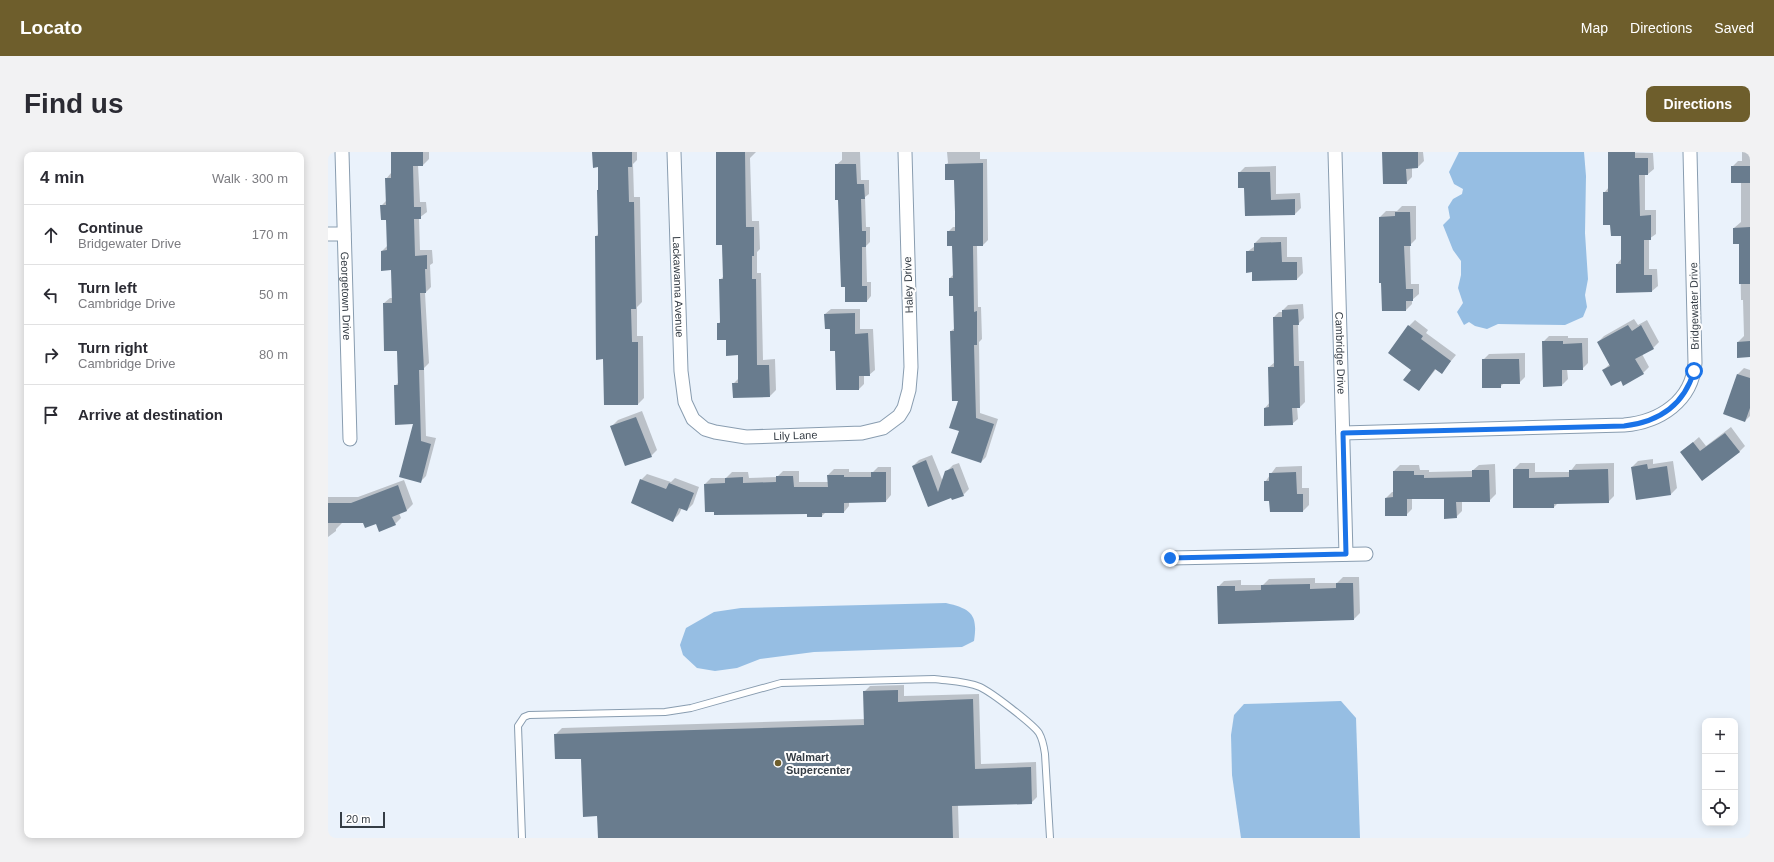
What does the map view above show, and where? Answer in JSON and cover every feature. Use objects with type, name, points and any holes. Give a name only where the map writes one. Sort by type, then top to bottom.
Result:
[{"type":"street","name":"Georgetown Drive","points":[[342,152],[350,439]]},
{"type":"street","name":"Lackawanna Avenue","points":[[674,152],[680,371],[685,402],[693,419]]},
{"type":"street","name":"Haley Drive","points":[[899,416],[907,399],[911,367],[905,152]]},
{"type":"street","name":"Cambridge Drive","points":[[1335,152],[1346,554]]},
{"type":"street","name":"Bridgewater Drive","points":[[1343,433],[1624,426],[1654,419],[1673,407],[1688,387],[1694,371],[1695,358],[1690,152]]},
{"type":"street","points":[[328,234],[344,234]]},
{"type":"street","name":"Lily Lane","points":[[693,419],[705,429],[746,437],[862,433],[882,428],[899,416]]},
{"type":"street","points":[[1170,558],[1366,554]]},
{"type":"lane","points":[[522,838],[518,726],[524,717],[529,715],[665,712],[692,708],[781,683],[934,679],[980,687],[1015,712],[1038,732],[1043,741],[1045,754],[1050,838]]},
{"type":"water","points":[[1459,152],[1584,152],[1586,176],[1585,233],[1588,279],[1585,295],[1587,307],[1583,317],[1565,325],[1498,324],[1487,329],[1475,326],[1469,322],[1464,325],[1457,312],[1463,303],[1458,288],[1461,275],[1461,261],[1453,250],[1443,225],[1450,218],[1448,207],[1453,199],[1462,194],[1463,189],[1454,184],[1449,172]]},
{"type":"water","points":[[946,603],[962,608],[971,614],[975,625],[974,641],[962,647],[814,652],[760,659],[737,668],[715,671],[697,668],[683,655],[680,645],[686,628],[714,612],[741,608]]},
{"type":"water","points":[[1341,701],[1356,718],[1360,838],[1241,838],[1232,775],[1231,735],[1234,715],[1244,704]]},
{"type":"building","points":[[391,152],[423,152],[423,166],[413,166],[414,207],[421,207],[421,219],[414,219],[415,256],[427,255],[427,269],[425,269],[426,293],[420,293],[424,370],[419,370],[421,441],[431,444],[421,483],[399,477],[413,424],[395,425],[394,385],[398,385],[397,351],[384,351],[383,303],[392,303],[391,270],[381,271],[381,251],[387,250],[386,220],[381,220],[380,205],[386,205],[385,178],[391,178]]},
{"type":"building","points":[[592,152],[632,152],[632,167],[628,167],[629,202],[634,202],[636,309],[631,309],[632,342],[638,342],[638,405],[604,405],[603,359],[596,360],[595,236],[598,236],[598,167],[593,168]]},
{"type":"building","points":[[716,152],[745,152],[746,227],[754,227],[752,279],[756,279],[757,365],[769,365],[770,397],[733,398],[732,383],[738,383],[738,355],[726,356],[726,340],[717,340],[717,323],[720,323],[719,279],[723,279],[722,245],[716,245]]},
{"type":"building","points":[[1382,152],[1418,152],[1418,168],[1406,169],[1407,184],[1383,184]]},
{"type":"building","points":[[1608,152],[1635,152],[1635,158],[1648,158],[1648,175],[1639,175],[1640,216],[1651,215],[1651,240],[1644,240],[1644,275],[1652,275],[1652,292],[1616,293],[1616,264],[1621,264],[1621,236],[1611,236],[1610,225],[1603,225],[1603,192],[1608,192]]},
{"type":"building","points":[[983,163],[983,246],[973,246],[974,312],[977,311],[977,345],[974,345],[976,418],[994,424],[981,463],[951,453],[959,431],[949,428],[958,401],[952,401],[950,331],[954,331],[953,296],[949,296],[949,278],[953,278],[952,246],[947,246],[947,231],[955,231],[955,212],[954,180],[945,180],[945,164]]},
{"type":"building","points":[[835,164],[856,164],[857,184],[864,184],[865,199],[861,199],[862,231],[866,231],[866,247],[862,247],[862,286],[867,286],[867,302],[845,302],[845,287],[841,287],[838,200],[835,200]]},
{"type":"building","points":[[1731,166],[1750,166],[1750,183],[1731,183]]},
{"type":"building","points":[[1238,172],[1270,172],[1271,200],[1295,199],[1295,215],[1245,216],[1244,188],[1238,188]]},
{"type":"building","points":[[1395,212],[1410,212],[1411,246],[1404,246],[1406,289],[1413,289],[1413,301],[1406,301],[1406,311],[1382,311],[1381,283],[1379,283],[1379,217],[1395,216]]},
{"type":"building","points":[[1750,227],[1750,284],[1739,284],[1739,244],[1733,244],[1733,228]]},
{"type":"building","points":[[1281,242],[1282,262],[1297,262],[1297,280],[1252,281],[1252,272],[1246,273],[1246,251],[1254,251],[1254,243]]},
{"type":"building","points":[[1298,309],[1299,325],[1293,325],[1294,366],[1299,366],[1300,408],[1292,408],[1293,425],[1264,426],[1264,408],[1269,407],[1268,367],[1274,367],[1273,317],[1282,317],[1282,310]]},
{"type":"building","points":[[855,313],[855,334],[868,333],[870,376],[859,376],[859,390],[836,390],[835,351],[830,351],[830,329],[825,329],[824,314]]},
{"type":"building","points":[[1408,325],[1423,336],[1421,339],[1451,361],[1442,374],[1435,369],[1419,391],[1403,380],[1411,370],[1388,353]]},
{"type":"building","points":[[1628,325],[1632,331],[1641,325],[1654,349],[1635,359],[1644,374],[1623,386],[1621,381],[1611,386],[1602,370],[1610,366],[1597,342]]},
{"type":"building","points":[[1542,341],[1563,341],[1563,344],[1582,343],[1583,370],[1562,370],[1562,386],[1543,387]]},
{"type":"building","points":[[1750,341],[1750,357],[1737,358],[1737,342]]},
{"type":"building","points":[[1482,359],[1519,359],[1520,384],[1501,384],[1501,388],[1482,388]]},
{"type":"building","points":[[1737,374],[1750,378],[1750,408],[1745,422],[1723,414]]},
{"type":"building","points":[[636,417],[652,457],[625,466],[610,426]]},
{"type":"building","points":[[1725,433],[1740,452],[1702,481],[1680,452],[1693,442],[1700,451]]},
{"type":"building","points":[[926,460],[938,492],[945,471],[953,468],[964,496],[952,500],[951,498],[928,507],[912,466]]},
{"type":"building","points":[[1647,464],[1648,469],[1667,466],[1671,495],[1636,500],[1631,467]]},
{"type":"building","points":[[1513,469],[1529,469],[1529,478],[1569,477],[1569,470],[1608,469],[1609,503],[1554,504],[1554,508],[1513,508]]},
{"type":"building","points":[[1472,470],[1489,470],[1490,502],[1456,502],[1457,518],[1444,519],[1444,499],[1407,499],[1407,516],[1385,516],[1385,498],[1393,497],[1393,471],[1414,471],[1414,475],[1424,475],[1424,478],[1472,477]]},
{"type":"building","points":[[871,472],[886,472],[886,502],[844,503],[844,513],[822,513],[822,517],[807,517],[807,514],[714,515],[714,512],[705,512],[704,484],[725,483],[725,478],[743,477],[743,483],[776,482],[776,476],[793,476],[794,487],[828,487],[827,475],[844,475],[844,477],[871,477]]},
{"type":"building","points":[[1296,472],[1297,494],[1303,494],[1303,512],[1270,512],[1269,501],[1264,501],[1264,481],[1269,481],[1269,473]]},
{"type":"building","points":[[640,479],[666,489],[669,483],[694,493],[687,511],[679,508],[673,522],[631,503]]},
{"type":"building","points":[[398,485],[407,511],[392,517],[396,525],[379,532],[376,524],[365,528],[363,523],[328,523],[328,503],[351,503]]},
{"type":"building","points":[[1336,583],[1353,583],[1354,620],[1218,624],[1217,586],[1235,586],[1235,591],[1261,590],[1261,585],[1310,584],[1310,589],[1336,588]]},
{"type":"building","name":"Walmart Supercenter","points":[[898,690],[898,702],[973,699],[975,769],[1031,767],[1032,804],[952,806],[953,838],[598,838],[597,816],[583,817],[581,759],[555,759],[554,734],[864,725],[863,691]]},
{"type":"place","name":"Walmart Supercenter","points":[[778,763]]},
{"type":"route","points":[[1170,558],[1346,554],[1343,433],[1624,426],[1638,424],[1654,419],[1673,407],[1685,392],[1694,371]]}]
